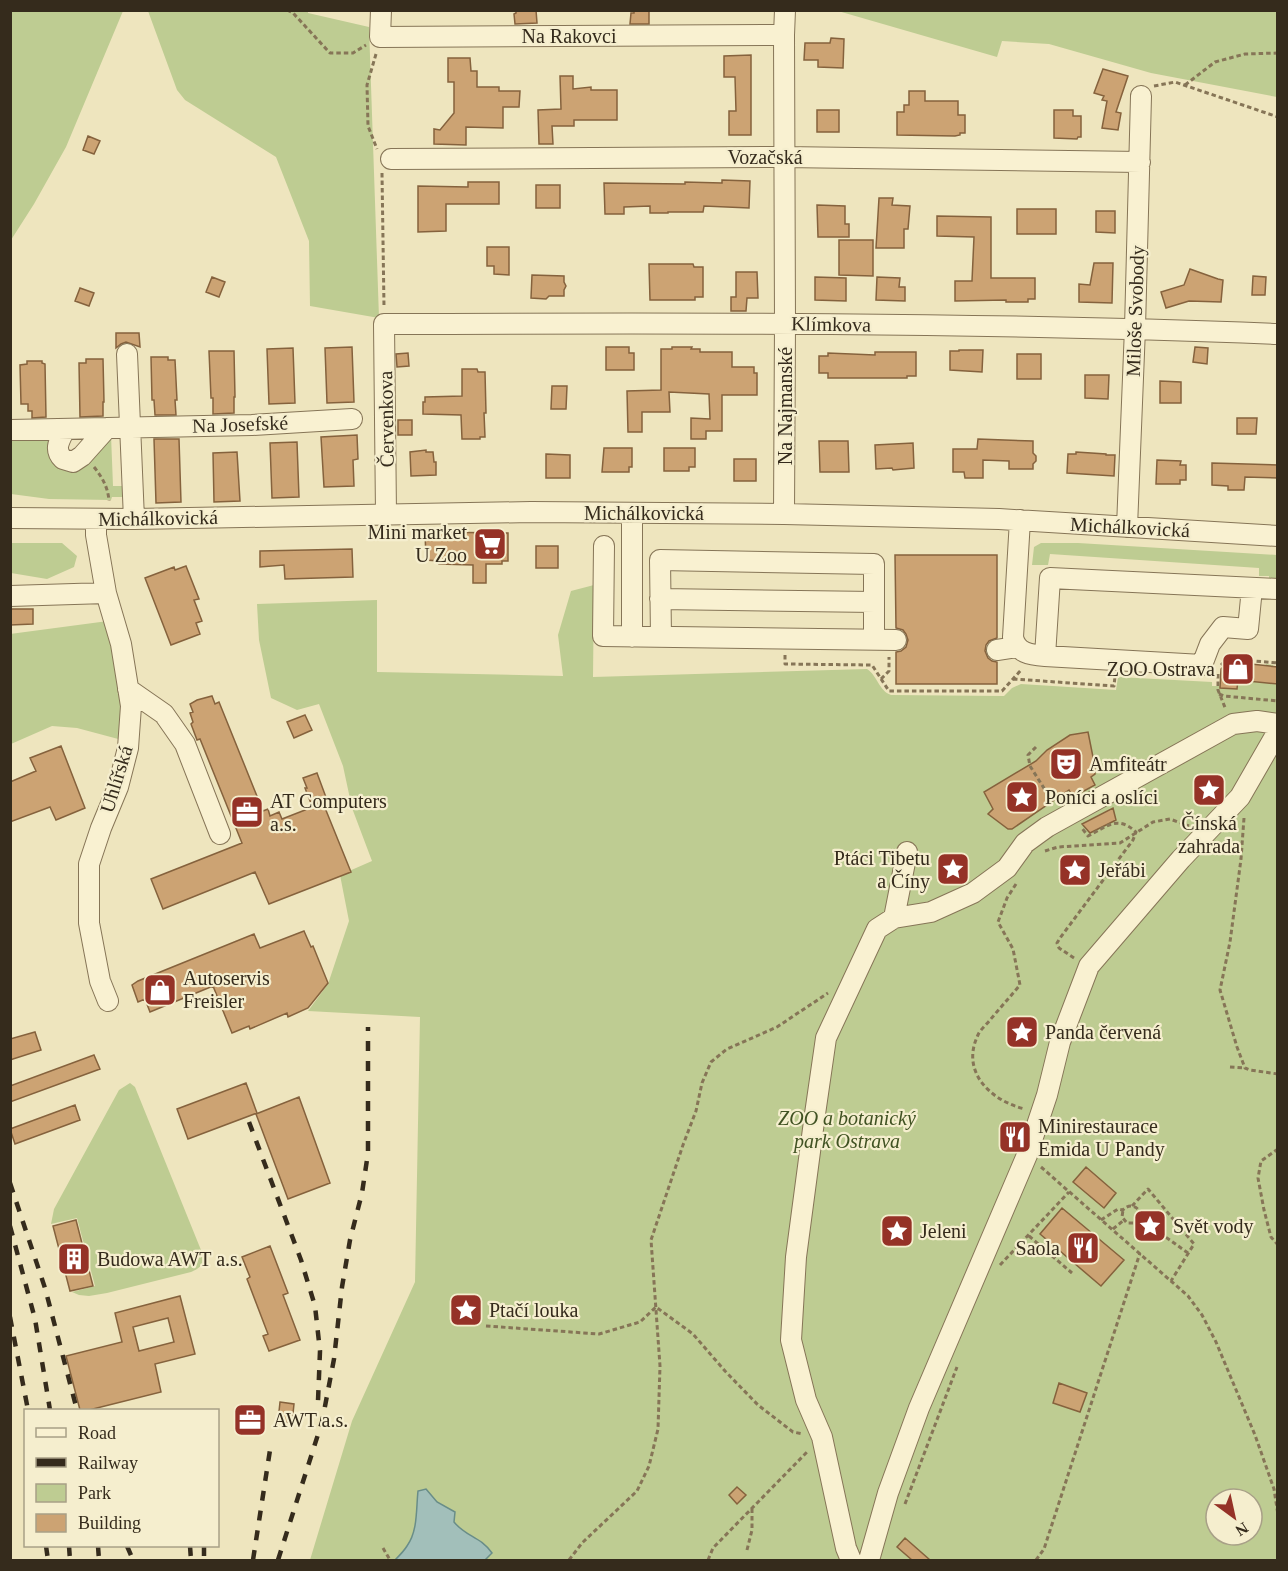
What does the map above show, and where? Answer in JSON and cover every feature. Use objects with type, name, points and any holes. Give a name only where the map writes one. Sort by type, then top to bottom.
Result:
[{"type":"street","points":[[380,37],[381,10]]},
{"type":"street","name":"Na Najmanské","points":[[784,514],[784,35],[786,10]]},
{"type":"street","name":"Na Rakovci","points":[[380,37],[784,35]]},
{"type":"street","name":"Miloše Svobody","points":[[1127,527],[1141,96]]},
{"type":"street","name":"Vozačská","points":[[384,161],[784,157],[1140,162]]},
{"type":"street","name":"Klímkova","points":[[384,324],[785,323],[1135,328],[1278,334]]},
{"type":"street","name":"Červenkova","points":[[384,324],[386,514]]},
{"type":"street","points":[[127,354],[134,519]]},
{"type":"street","name":"Na Josefské","points":[[10,430],[252,425],[352,419]]},
{"type":"street","points":[[65,429],[57,450],[63,459],[73,462],[82,456],[107,428]]},
{"type":"street","name":"Michálkovická","points":[[10,518],[134,519],[531,512],[784,514],[1020,520],[1278,536]]},
{"type":"street","points":[[632,513],[632,637]]},
{"type":"street","name":"Uhlířská","points":[[96,519],[96,535],[106,593],[121,644],[131,706],[128,748],[118,787],[89,864],[89,923],[100,981],[108,1001]]},
{"type":"street","points":[[1020,520],[1013,637],[1021,650]]},
{"type":"street","points":[[604,546],[603,636],[896,640]]},
{"type":"street","points":[[661,637],[660,560],[874,564],[874,639]]},
{"type":"street","points":[[1045,656],[1050,578],[1278,589]]},
{"type":"street","points":[[997,650],[1021,650],[1045,656],[1202,665],[1210,644],[1223,627],[1248,629],[1252,588]]},
{"type":"street","points":[[10,596],[106,593]]},
{"type":"street","points":[[660,598],[874,602]]},
{"type":"street","points":[[128,689],[164,714],[185,744],[220,834]]},
{"type":"street","points":[[851,1560],[846,1548],[822,1437],[806,1400],[791,1340],[796,1257],[826,1038],[877,929],[894,918],[931,912],[973,893],[1007,868],[1025,843],[1067,816],[1233,724],[1257,721],[1278,724]]},
{"type":"street","points":[[869,1560],[888,1493],[919,1408],[1027,1155],[1047,1095],[1060,1042],[1089,966],[1240,797],[1278,731]]},
{"type":"street","points":[[894,918],[907,852]]},
{"type":"path","points":[[286,10],[293,13],[330,53],[353,53],[380,37]]},
{"type":"path","points":[[380,37],[367,86],[368,126],[384,161],[384,324]]},
{"type":"path","points":[[1185,85],[1215,62],[1245,54],[1278,53]]},
{"type":"path","points":[[1141,96],[1148,87],[1175,82],[1278,117]]},
{"type":"path","points":[[93,466],[104,481],[109,503]]},
{"type":"path","points":[[785,638],[785,664],[872,665],[889,691],[1002,691],[1023,669],[1021,650]]},
{"type":"path","points":[[1233,724],[1217,686],[1220,666],[1231,659],[1278,663]]},
{"type":"path","points":[[881,679],[889,671],[889,664]]},
{"type":"path","points":[[1013,679],[1114,686],[1115,674]]},
{"type":"path","points":[[1220,694],[1278,701]]},
{"type":"path","points":[[1036,747],[1028,755],[1030,766],[1067,816],[1088,836],[1116,822],[1127,823],[1136,832]]},
{"type":"path","points":[[1240,797],[1245,816],[1241,859],[1230,942],[1220,990],[1245,1068]]},
{"type":"path","points":[[1036,854],[1058,847],[1120,843],[1153,822],[1170,819],[1188,826],[1202,837]]},
{"type":"path","points":[[1089,966],[1059,948],[1058,943],[1075,916],[1133,840],[1136,832]]},
{"type":"path","points":[[1019,880],[998,922],[1013,949],[1020,985],[978,1034],[972,1056],[977,1077],[993,1095],[1012,1106],[1041,1113]]},
{"type":"path","points":[[569,1560],[582,1543],[637,1491],[649,1466],[658,1429],[660,1366],[651,1240],[682,1145],[696,1111],[702,1083],[711,1062],[727,1049],[777,1027],[816,1000],[853,979]]},
{"type":"path","points":[[1230,1067],[1278,1074]]},
{"type":"path","points":[[1278,1149],[1261,1161],[1258,1178],[1271,1237],[1278,1245]]},
{"type":"path","points":[[1027,1155],[1188,1296],[1202,1314],[1255,1436],[1274,1489],[1278,1515]]},
{"type":"path","points":[[1101,1220],[1118,1209],[1123,1210],[1132,1206],[1148,1189],[1194,1244],[1171,1281]]},
{"type":"path","points":[[995,1270],[1069,1192]]},
{"type":"path","points":[[1123,1210],[1124,1220],[1130,1224],[1137,1221],[1139,1219],[1148,1214],[1157,1216],[1162,1225],[1156,1238],[1151,1240],[1141,1237],[1136,1228],[1139,1219],[1140,1212],[1132,1206]]},
{"type":"path","points":[[1113,1229],[1124,1220]]},
{"type":"path","points":[[1160,1233],[1189,1253]]},
{"type":"path","points":[[1029,1236],[1072,1274]]},
{"type":"path","points":[[1036,1560],[1044,1549],[1140,1253]]},
{"type":"path","points":[[486,1326],[599,1334],[640,1322],[656,1307]]},
{"type":"path","points":[[656,1307],[693,1335],[758,1405],[793,1432],[822,1437]]},
{"type":"path","points":[[883,1509],[901,1512],[961,1358]]},
{"type":"path","points":[[708,1560],[713,1548],[822,1437]]},
{"type":"path","points":[[747,1550],[752,1530],[752,1508]]},
{"type":"path","points":[[383,1548],[390,1560]]},
{"type":"green space","points":[[11,10],[123,11],[66,147],[11,240]]},
{"type":"green space","points":[[148,11],[308,11],[308,13],[369,27],[379,318],[310,306],[309,241],[276,157],[185,100],[177,90]]},
{"type":"green space","points":[[838,11],[1277,11],[1277,97],[1151,73],[1049,44],[1002,41],[997,57]]},
{"type":"green space","points":[[111,435],[113,486],[126,486],[127,497],[112,497],[111,500],[49,499],[11,494],[10,437],[56,436],[52,443],[89,463]]},
{"type":"green space","points":[[11,543],[62,543],[77,556],[74,567],[47,579],[11,573]]},
{"type":"green space","points":[[1041,543],[1078,543],[1277,555],[1276,579],[1269,582],[1269,576],[1259,576],[1259,568],[1050,554],[1048,565],[1032,565],[1034,547]]},
{"type":"green space","name":"ZOO a botanický park Ostrava","points":[[594,585],[593,677],[867,669],[891,695],[1004,696],[1012,688],[1021,684],[1116,690],[1118,677],[1212,682],[1212,686],[1220,686],[1221,671],[1224,666],[1234,662],[1277,667],[1277,1560],[310,1560],[352,1421],[415,1282],[420,1017],[308,1011],[328,984],[349,921],[340,875],[372,861],[352,808],[343,766],[319,704],[297,710],[271,698],[259,640],[257,604],[377,600],[377,672],[563,676],[558,635],[571,591]]},
{"type":"green space","points":[[108,621],[122,679],[122,740],[77,728],[52,726],[11,744],[10,634]]},
{"type":"green space","points":[[130,1083],[135,1087],[203,1255],[203,1261],[199,1268],[191,1272],[107,1293],[79,1295],[72,1292],[95,1286],[77,1218],[51,1224],[54,1209],[119,1090]]},
{"type":"water","points":[[426,1489],[437,1502],[455,1512],[454,1522],[463,1531],[483,1543],[492,1553],[485,1560],[395,1560],[411,1540],[416,1520],[418,1491]]},
{"type":"building","points":[[516,10],[536,10],[537,23],[515,24]]},
{"type":"building","points":[[634,10],[649,10],[649,24],[630,24],[631,13],[634,13]]},
{"type":"building","points":[[831,38],[844,39],[843,68],[818,67],[818,60],[804,60],[805,43],[830,43]]},
{"type":"building","points":[[751,55],[751,135],[729,135],[729,111],[736,111],[735,77],[724,77],[724,56]]},
{"type":"building","points":[[448,58],[470,58],[471,71],[477,71],[477,87],[499,87],[499,91],[520,91],[519,107],[503,107],[503,128],[466,127],[466,145],[434,144],[434,129],[440,130],[454,113],[454,82],[448,82]]},
{"type":"building","points":[[1103,69],[1128,76],[1116,112],[1121,113],[1118,130],[1102,128],[1107,101],[1102,100],[1104,96],[1094,93]]},
{"type":"building","points":[[560,76],[573,76],[573,89],[591,87],[591,90],[617,90],[617,120],[574,120],[574,126],[552,126],[553,144],[539,144],[538,110],[561,109]]},
{"type":"building","points":[[909,91],[925,91],[925,101],[958,101],[958,115],[965,115],[965,133],[955,136],[897,135],[897,112],[904,112],[904,105],[909,105]]},
{"type":"building","points":[[817,110],[839,110],[839,132],[817,132]]},
{"type":"building","points":[[1054,110],[1073,110],[1073,116],[1081,116],[1081,137],[1077,139],[1054,138]]},
{"type":"building","points":[[88,136],[100,141],[94,154],[83,150]]},
{"type":"building","points":[[722,180],[750,181],[749,208],[704,206],[703,212],[650,213],[650,206],[624,207],[624,214],[605,214],[604,183],[685,184],[685,182],[722,183]]},
{"type":"building","points":[[468,182],[499,182],[499,204],[446,204],[446,231],[418,232],[418,186],[468,187]]},
{"type":"building","points":[[536,185],[560,185],[560,208],[536,208]]},
{"type":"building","points":[[879,198],[893,198],[892,205],[910,206],[908,229],[904,229],[904,248],[876,248]]},
{"type":"building","points":[[817,205],[845,206],[845,224],[849,224],[849,237],[818,237]]},
{"type":"building","points":[[1017,209],[1056,209],[1056,234],[1017,234]]},
{"type":"building","points":[[1096,211],[1115,211],[1115,233],[1096,232]]},
{"type":"building","points":[[937,216],[991,217],[991,278],[1035,278],[1035,299],[1028,299],[1028,302],[955,301],[955,281],[972,281],[974,237],[937,236]]},
{"type":"building","points":[[839,240],[873,240],[873,276],[839,275]]},
{"type":"building","points":[[487,247],[509,247],[509,275],[494,274],[494,266],[487,266]]},
{"type":"building","points":[[1094,263],[1113,263],[1112,303],[1079,302],[1079,284],[1090,285]]},
{"type":"building","points":[[649,264],[693,264],[694,267],[703,267],[703,297],[695,297],[695,300],[650,300]]},
{"type":"building","points":[[1190,269],[1223,280],[1221,302],[1189,301],[1166,308],[1161,292],[1184,285]]},
{"type":"building","points":[[736,272],[757,272],[758,298],[747,298],[746,311],[731,311],[731,297],[736,297]]},
{"type":"building","points":[[532,275],[564,276],[566,286],[564,296],[549,296],[546,299],[531,298]]},
{"type":"building","points":[[1253,276],[1266,277],[1265,295],[1252,295]]},
{"type":"building","points":[[212,277],[225,282],[219,297],[206,292]]},
{"type":"building","points":[[815,277],[846,278],[846,301],[815,300]]},
{"type":"building","points":[[877,277],[900,278],[899,287],[905,287],[905,301],[876,300]]},
{"type":"building","points":[[80,288],[94,293],[89,306],[75,301]]},
{"type":"building","points":[[116,333],[139,333],[140,347],[126,342],[116,348]]},
{"type":"building","points":[[352,347],[354,402],[327,403],[325,348]]},
{"type":"building","points":[[606,347],[629,347],[629,353],[634,353],[634,370],[606,370]]},
{"type":"building","points":[[672,347],[692,347],[691,349],[700,349],[700,352],[732,352],[732,367],[754,367],[754,373],[757,373],[757,395],[722,395],[722,431],[706,431],[706,439],[691,439],[691,418],[710,419],[709,394],[669,392],[670,412],[642,412],[642,432],[628,432],[627,391],[661,390],[661,349],[672,349]]},
{"type":"building","points":[[1195,347],[1208,348],[1207,364],[1193,362]]},
{"type":"building","points":[[293,348],[295,403],[269,404],[267,349]]},
{"type":"building","points":[[983,350],[982,372],[950,370],[950,351]]},
{"type":"building","points":[[209,351],[234,351],[234,413],[213,414]]},
{"type":"building","points":[[875,352],[916,352],[916,376],[828,378],[828,373],[819,373],[819,356],[828,356],[828,353],[875,355]]},
{"type":"building","points":[[408,353],[409,366],[397,367],[396,354]]},
{"type":"building","points":[[1017,354],[1041,354],[1041,379],[1017,379]]},
{"type":"building","points":[[151,357],[168,357],[168,360],[175,360],[176,415],[155,415],[154,400],[152,400]]},
{"type":"building","points":[[86,359],[103,359],[103,416],[80,417],[79,363],[86,363]]},
{"type":"building","points":[[27,361],[42,361],[45,364],[46,417],[32,418],[32,411],[28,411],[28,404],[21,404],[20,365],[27,364]]},
{"type":"building","points":[[462,369],[477,369],[478,372],[485,372],[485,437],[480,437],[480,439],[462,439],[461,415],[423,414],[425,397],[462,396]]},
{"type":"building","points":[[1085,375],[1109,375],[1108,399],[1085,398]]},
{"type":"building","points":[[1160,381],[1181,382],[1181,403],[1160,403]]},
{"type":"building","points":[[552,386],[567,386],[566,409],[551,409]]},
{"type":"building","points":[[1237,418],[1257,418],[1256,434],[1237,434]]},
{"type":"building","points":[[398,420],[412,420],[412,435],[398,435]]},
{"type":"building","points":[[357,435],[358,459],[353,460],[354,486],[324,487],[321,437]]},
{"type":"building","points":[[154,439],[179,439],[181,502],[156,503]]},
{"type":"building","points":[[978,439],[1033,441],[1036,461],[1033,469],[1009,469],[1009,461],[983,460],[983,478],[965,478],[964,472],[953,472],[953,449],[977,449]]},
{"type":"building","points":[[819,441],[848,441],[849,472],[820,472]]},
{"type":"building","points":[[297,442],[299,497],[272,498],[270,443]]},
{"type":"building","points":[[913,443],[914,468],[876,469],[875,445]]},
{"type":"building","points":[[604,448],[632,448],[632,467],[629,467],[629,472],[602,472]]},
{"type":"building","points":[[664,448],[695,448],[695,467],[689,467],[689,471],[664,471]]},
{"type":"building","points":[[426,450],[426,452],[433,452],[436,475],[411,476],[410,452]]},
{"type":"building","points":[[237,452],[240,501],[214,502],[213,453]]},
{"type":"building","points":[[1076,452],[1115,455],[1114,476],[1067,473],[1068,454],[1076,454]]},
{"type":"building","points":[[546,454],[570,455],[570,478],[546,478]]},
{"type":"building","points":[[734,459],[756,459],[756,481],[734,481]]},
{"type":"building","points":[[1157,460],[1181,461],[1180,465],[1186,465],[1186,480],[1180,480],[1180,484],[1156,484]]},
{"type":"building","points":[[1212,463],[1278,465],[1278,478],[1245,477],[1244,490],[1228,490],[1228,486],[1212,485]]},
{"type":"building","points":[[425,532],[508,533],[508,561],[502,561],[502,564],[486,564],[486,583],[473,583],[473,565],[439,564],[439,561],[426,560]]},
{"type":"building","points":[[536,546],[558,546],[558,568],[536,568]]},
{"type":"building","points":[[352,549],[353,577],[285,579],[284,565],[260,567],[260,551]]},
{"type":"building","points":[[895,555],[997,555],[997,638],[989,641],[985,651],[988,658],[997,662],[997,684],[896,684],[896,652],[906,647],[908,640],[903,630],[896,628]]},
{"type":"building","points":[[186,566],[199,599],[194,600],[202,621],[196,623],[200,634],[171,645],[145,578],[174,567],[175,570]]},
{"type":"building","points":[[10,609],[33,609],[33,624],[10,625]]},
{"type":"building","points":[[1232,662],[1278,667],[1278,684],[1238,680],[1237,689],[1220,688],[1221,669]]},
{"type":"building","points":[[212,696],[215,704],[219,702],[263,811],[268,809],[270,816],[279,812],[282,819],[323,803],[351,872],[269,904],[255,872],[163,909],[151,879],[242,843],[200,739],[197,740],[191,724],[193,722],[190,713],[193,712],[190,704]]},
{"type":"building","points":[[305,715],[312,730],[294,738],[287,722]]},
{"type":"building","points":[[1088,732],[1095,767],[1095,774],[1091,777],[1095,785],[1073,797],[1069,790],[1012,829],[1008,829],[988,814],[993,809],[984,792],[1036,761],[1047,750],[1070,735]]},
{"type":"building","points":[[61,746],[85,808],[56,820],[50,807],[10,822],[10,782],[36,771],[30,758]]},
{"type":"building","points":[[317,773],[327,800],[312,806],[303,778]]},
{"type":"building","points":[[1113,808],[1116,820],[1090,833],[1082,824]]},
{"type":"building","points":[[304,931],[311,947],[313,946],[328,983],[308,1008],[288,1017],[287,1013],[250,1029],[249,1026],[232,1033],[213,986],[150,1012],[145,999],[138,1002],[132,985],[138,981],[254,934],[260,948]]},
{"type":"building","points":[[35,1032],[41,1050],[10,1060],[10,1039]]},
{"type":"building","points":[[94,1055],[100,1069],[10,1102],[10,1086]]},
{"type":"building","points":[[246,1083],[257,1113],[188,1139],[177,1109]]},
{"type":"building","points":[[299,1097],[330,1183],[288,1199],[256,1114]]},
{"type":"building","points":[[75,1105],[80,1120],[15,1144],[10,1129]]},
{"type":"building","name":"Minirestaurace Emida U Pandy","points":[[1011,1127],[1022,1131],[1018,1145],[1006,1141]]},
{"type":"building","name":"Saola","points":[[1086,1167],[1116,1193],[1104,1208],[1073,1182]]},
{"type":"building","name":"Saola","points":[[1062,1208],[1124,1260],[1101,1286],[1040,1234]]},
{"type":"building","name":"Budowa AWT a.s.","points":[[76,1220],[93,1286],[70,1291],[53,1226]]},
{"type":"building","points":[[270,1246],[288,1293],[283,1295],[300,1340],[269,1351],[263,1336],[268,1334],[247,1279],[250,1277],[242,1257]]},
{"type":"building","points":[[180,1296],[195,1354],[155,1364],[161,1392],[93,1409],[80,1409],[66,1356],[122,1342],[115,1313]],"holes":[[[168,1318],[174,1342],[139,1351],[133,1327]]]},
{"type":"building","points":[[1059,1383],[1087,1393],[1080,1412],[1053,1403]]},
{"type":"building","points":[[280,1402],[294,1404],[292,1423],[278,1421]]},
{"type":"building","points":[[737,1487],[746,1495],[737,1504],[729,1495]]},
{"type":"building","points":[[905,1538],[930,1560],[912,1560],[897,1547]]},
{"type":"railway","points":[[278,1560],[322,1422],[334,1359],[342,1287],[368,1153],[368,1027]]},
{"type":"railway","points":[[249,1122],[301,1260],[315,1306],[320,1351],[318,1401]]},
{"type":"railway","points":[[10,1183],[45,1288],[77,1409]]},
{"type":"railway","points":[[10,1226],[35,1319],[50,1409]]},
{"type":"railway","points":[[10,1317],[28,1409]]},
{"type":"railway","points":[[253,1560],[270,1450]]},
{"type":"railway","points":[[46,1547],[48,1560]]},
{"type":"railway","points":[[69,1547],[70,1560]]},
{"type":"railway","points":[[98,1547],[99,1560]]},
{"type":"railway","points":[[127,1547],[133,1560]]},
{"type":"railway","points":[[190,1547],[191,1560]]},
{"type":"railway","points":[[204,1547],[204,1560]]},
{"type":"place","name":"Mini market U Zoo","points":[[490,544]]},
{"type":"place","name":"ZOO Ostrava","points":[[1238,669]]},
{"type":"place","name":"Amfiteátr","points":[[1066,764]]},
{"type":"place","name":"Čínská zahrada","points":[[1209,790]]},
{"type":"place","name":"Poníci a oslíci","points":[[1022,797]]},
{"type":"place","name":"AT Computers a.s.","points":[[247,812]]},
{"type":"place","name":"Ptáci Tibetu a Číny","points":[[953,869]]},
{"type":"place","name":"Jeřábi","points":[[1075,870]]},
{"type":"place","name":"Autoservis Freisler","points":[[160,990]]},
{"type":"place","name":"Panda červená","points":[[1022,1032]]},
{"type":"place","name":"Minirestaurace Emida U Pandy","points":[[1015,1137]]},
{"type":"place","name":"Svět vody","points":[[1150,1226]]},
{"type":"place","name":"Jeleni","points":[[897,1231]]},
{"type":"place","name":"Saola","points":[[1083,1248]]},
{"type":"place","name":"Budowa AWT a.s.","points":[[74,1259]]},
{"type":"place","name":"Ptačí louka","points":[[466,1310]]},
{"type":"place","name":"AWT a.s.","points":[[250,1420]]}]
